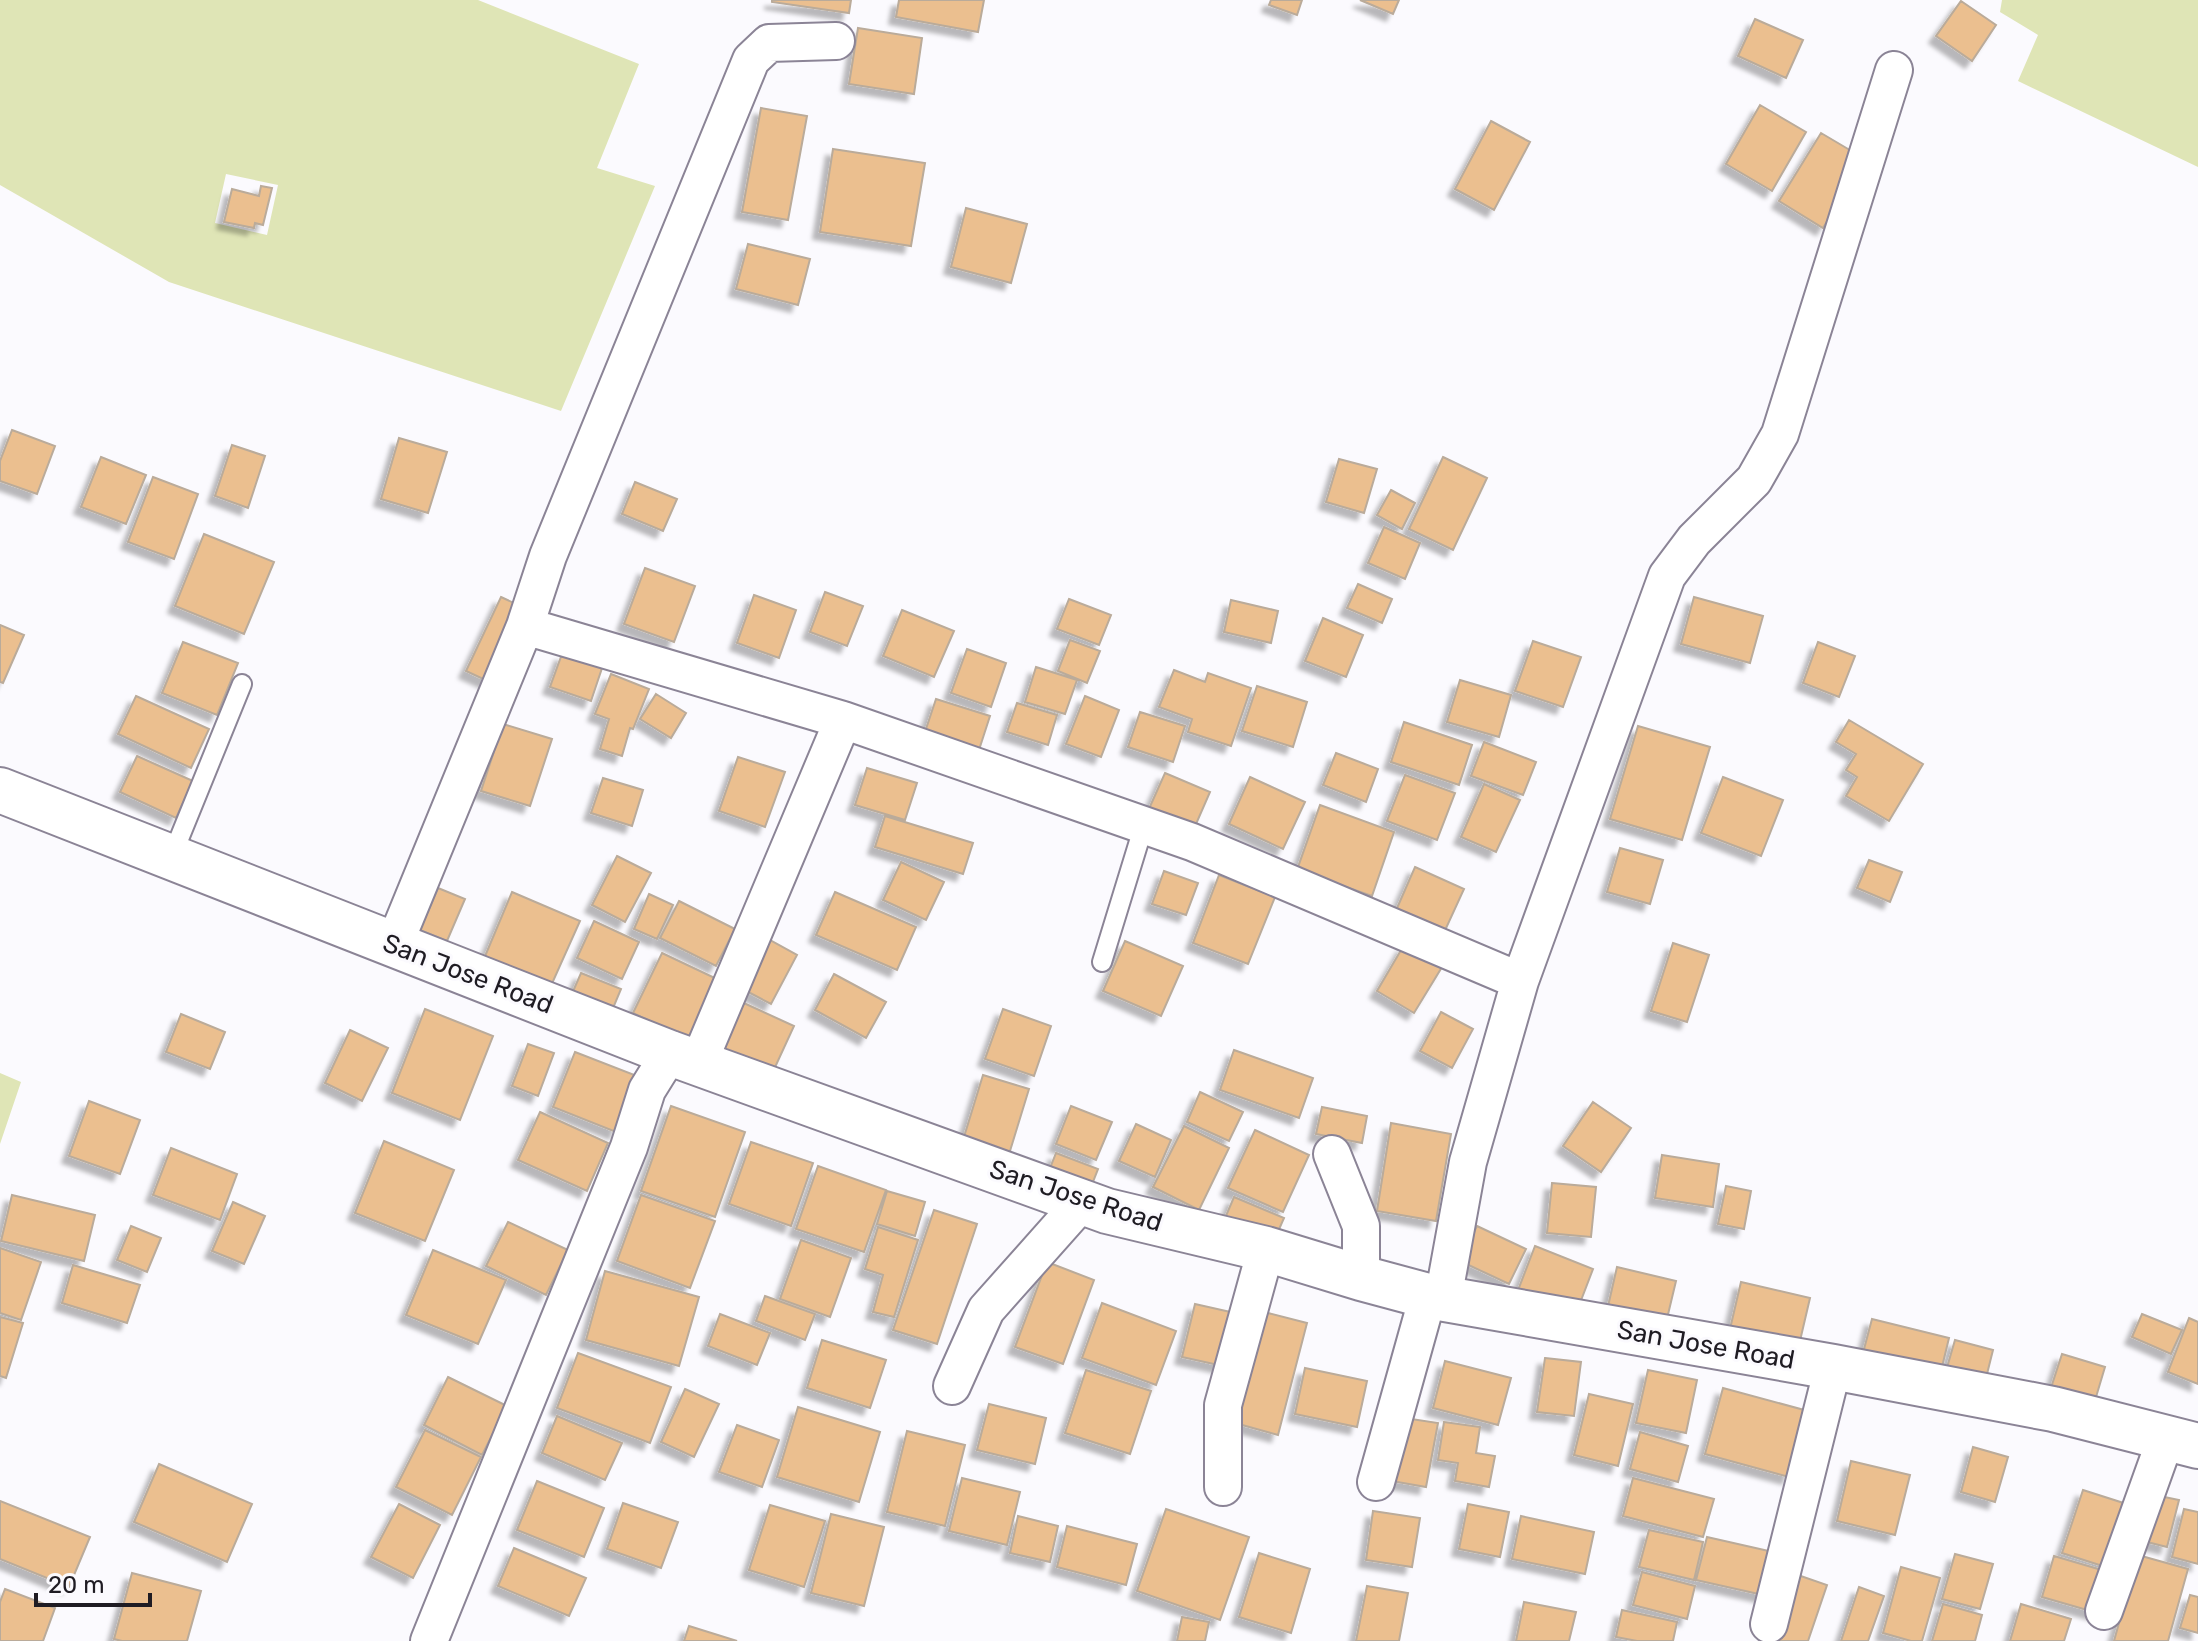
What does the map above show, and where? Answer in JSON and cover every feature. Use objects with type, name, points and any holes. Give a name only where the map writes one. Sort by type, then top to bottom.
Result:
[{"type":"street","points":[[394,945],[525,626],[548,556],[751,60],[769,43],[836,41]]},
{"type":"street","points":[[1376,1482],[1435,1297],[1468,1162],[1520,981],[1667,576],[1694,540],[1754,480],[1780,434],[1894,70]]},
{"type":"street","points":[[525,626],[843,720],[1192,842],[1520,981]]},
{"type":"street","points":[[429,1641],[629,1147],[647,1090],[684,1059],[843,720]]},
{"type":"street","name":"San Jose Road","points":[[0,790],[684,1059],[1107,1211],[1266,1249],[1435,1297],[2053,1409],[2182,1442]]},
{"type":"street","points":[[1332,1154],[1361,1226],[1361,1278]]},
{"type":"street","points":[[952,1386],[986,1310],[1082,1202]]},
{"type":"street","points":[[1223,1487],[1223,1405],[1266,1249]]},
{"type":"street","points":[[1769,1624],[1833,1367]]},
{"type":"street","points":[[2104,1611],[2182,1442]]},
{"type":"lane","points":[[172,856],[242,684]]},
{"type":"lane","points":[[1102,962],[1144,825]]},
{"type":"green space","points":[[0,0],[478,0],[639,64],[597,168],[655,186],[561,411],[169,282],[0,185]],"holes":[[[226,174],[278,185],[267,235],[215,223]]]},
{"type":"green space","points":[[2002,0],[2198,0],[2198,167],[2018,81],[2038,35],[2000,12]]},
{"type":"green space","points":[[0,1073],[21,1082],[0,1144]]},
{"type":"building","points":[[772,0],[851,0],[849,13]]},
{"type":"building","points":[[899,0],[984,0],[978,32],[896,17]]},
{"type":"building","points":[[1271,0],[1302,0],[1297,15],[1269,5]]},
{"type":"building","points":[[1360,0],[1399,0],[1393,14]]},
{"type":"building","points":[[1961,1],[1996,25],[1972,61],[1936,36]]},
{"type":"building","points":[[1755,19],[1803,40],[1786,78],[1738,56]]},
{"type":"building","points":[[858,28],[922,38],[914,94],[849,84]]},
{"type":"building","points":[[1760,105],[1806,132],[1772,191],[1726,164]]},
{"type":"building","points":[[761,108],[807,116],[788,220],[742,212]]},
{"type":"building","points":[[1491,121],[1530,142],[1494,210],[1455,189]]},
{"type":"building","points":[[1821,133],[1865,159],[1823,228],[1779,201]]},
{"type":"building","points":[[833,149],[925,163],[911,246],[820,232]]},
{"type":"building","points":[[261,186],[272,188],[263,225],[255,223],[254,228],[224,222],[232,189],[259,196]]},
{"type":"building","points":[[966,208],[1027,224],[1011,283],[951,267]]},
{"type":"building","points":[[748,244],[810,259],[798,305],[736,289]]},
{"type":"building","points":[[12,430],[55,446],[37,494],[0,481],[0,461]]},
{"type":"building","points":[[399,438],[447,452],[428,513],[381,499]]},
{"type":"building","points":[[232,445],[265,456],[248,508],[215,496]]},
{"type":"building","points":[[101,457],[146,475],[126,524],[81,507]]},
{"type":"building","points":[[1443,457],[1487,478],[1453,550],[1409,529]]},
{"type":"building","points":[[1339,459],[1377,469],[1364,513],[1326,502]]},
{"type":"building","points":[[153,477],[198,494],[174,559],[128,542]]},
{"type":"building","points":[[635,482],[677,499],[663,531],[622,514]]},
{"type":"building","points":[[1391,490],[1415,503],[1402,529],[1377,515]]},
{"type":"building","points":[[1384,527],[1420,543],[1405,579],[1368,563]]},
{"type":"building","points":[[204,534],[274,562],[244,634],[175,606]]},
{"type":"building","points":[[645,568],[695,586],[674,642],[624,624]]},
{"type":"building","points":[[1358,584],[1392,599],[1382,623],[1347,608]]},
{"type":"building","points":[[825,592],[863,606],[847,646],[810,632]]},
{"type":"building","points":[[754,595],[796,610],[779,658],[737,643]]},
{"type":"building","points":[[501,597],[529,610],[494,684],[466,671]]},
{"type":"building","points":[[1694,597],[1763,616],[1750,663],[1681,644]]},
{"type":"building","points":[[1069,599],[1111,615],[1099,645],[1057,629]]},
{"type":"building","points":[[1231,600],[1278,611],[1271,643],[1224,632]]},
{"type":"building","points":[[902,610],[954,631],[934,677],[883,656]]},
{"type":"building","points":[[1323,618],[1363,635],[1346,677],[1305,661]]},
{"type":"building","points":[[0,625],[24,635],[3,683],[0,682]]},
{"type":"building","points":[[1070,640],[1100,651],[1087,683],[1058,671]]},
{"type":"building","points":[[1533,641],[1581,657],[1563,707],[1515,691]]},
{"type":"building","points":[[183,642],[238,663],[217,715],[162,693]]},
{"type":"building","points":[[1818,642],[1855,656],[1839,697],[1803,683]]},
{"type":"building","points":[[967,649],[1006,663],[991,707],[951,693]]},
{"type":"building","points":[[562,654],[602,668],[591,701],[550,687]]},
{"type":"building","points":[[1036,667],[1077,680],[1065,714],[1025,702]]},
{"type":"building","points":[[1174,670],[1205,682],[1208,673],[1251,688],[1231,746],[1188,732],[1192,719],[1159,707]]},
{"type":"building","points":[[611,674],[649,689],[633,729],[630,728],[622,756],[600,749],[609,719],[595,714]]},
{"type":"building","points":[[1460,680],[1511,695],[1499,737],[1447,722]]},
{"type":"building","points":[[1257,686],[1307,702],[1293,747],[1242,731]]},
{"type":"building","points":[[656,694],[686,713],[671,738],[640,719]]},
{"type":"building","points":[[136,696],[209,729],[191,768],[118,734]]},
{"type":"building","points":[[1085,696],[1119,710],[1101,757],[1066,744]]},
{"type":"building","points":[[936,699],[990,716],[978,753],[924,735]]},
{"type":"building","points":[[1017,703],[1057,715],[1048,745],[1007,732]]},
{"type":"building","points":[[1140,712],[1185,726],[1173,762],[1128,747]]},
{"type":"building","points":[[1849,720],[1923,764],[1889,821],[1846,796],[1857,777],[1846,770],[1856,754],[1836,742]]},
{"type":"building","points":[[1404,722],[1472,745],[1459,785],[1391,762]]},
{"type":"building","points":[[503,724],[552,739],[530,806],[481,791]]},
{"type":"building","points":[[1638,726],[1710,747],[1682,840],[1610,819]]},
{"type":"building","points":[[1484,742],[1536,762],[1523,795],[1471,776]]},
{"type":"building","points":[[1336,753],[1378,769],[1366,802],[1323,785]]},
{"type":"building","points":[[137,756],[193,781],[176,818],[120,792]]},
{"type":"building","points":[[738,757],[785,772],[765,827],[719,811]]},
{"type":"building","points":[[867,768],[917,783],[905,820],[855,805]]},
{"type":"building","points":[[1165,773],[1210,792],[1193,831],[1148,811]]},
{"type":"building","points":[[1405,775],[1455,793],[1437,840],[1387,821]]},
{"type":"building","points":[[1250,777],[1305,802],[1283,849],[1229,824]]},
{"type":"building","points":[[1723,777],[1783,800],[1761,856],[1701,833]]},
{"type":"building","points":[[603,778],[643,790],[632,826],[591,813]]},
{"type":"building","points":[[1484,784],[1520,800],[1496,852],[1461,837]]},
{"type":"building","points":[[1320,805],[1394,832],[1372,896],[1297,870]]},
{"type":"building","points":[[885,816],[973,843],[963,874],[875,847]]},
{"type":"building","points":[[1620,848],[1663,860],[1650,904],[1607,892]]},
{"type":"building","points":[[617,856],[651,873],[625,922],[592,905]]},
{"type":"building","points":[[1869,860],[1902,872],[1890,902],[1857,888]]},
{"type":"building","points":[[901,862],[944,882],[926,920],[883,900]]},
{"type":"building","points":[[1415,867],[1464,889],[1442,937],[1394,915]]},
{"type":"building","points":[[1164,871],[1198,883],[1186,915],[1152,904]]},
{"type":"building","points":[[1219,875],[1275,897],[1248,964],[1193,943]]},
{"type":"building","points":[[438,888],[465,899],[447,941],[420,930]]},
{"type":"building","points":[[512,892],[580,921],[550,988],[483,961]]},
{"type":"building","points":[[835,892],[916,927],[897,970],[816,935]]},
{"type":"building","points":[[649,894],[673,905],[657,939],[634,929]]},
{"type":"building","points":[[679,901],[735,929],[716,966],[660,938]]},
{"type":"building","points":[[594,921],[639,942],[622,979],[577,958]]},
{"type":"building","points":[[761,935],[797,955],[771,1004],[733,984]]},
{"type":"building","points":[[1125,941],[1183,966],[1161,1016],[1103,991]]},
{"type":"building","points":[[1673,943],[1709,955],[1687,1022],[1651,1011]]},
{"type":"building","points":[[1404,945],[1442,967],[1414,1013],[1377,991]]},
{"type":"building","points":[[662,953],[719,980],[690,1040],[633,1013]]},
{"type":"building","points":[[581,973],[621,989],[608,1020],[568,1003]]},
{"type":"building","points":[[834,974],[886,1002],[866,1038],[815,1010]]},
{"type":"building","points":[[735,999],[794,1026],[771,1076],[712,1050]]},
{"type":"building","points":[[425,1009],[493,1036],[460,1120],[392,1093]]},
{"type":"building","points":[[1003,1009],[1051,1026],[1034,1076],[985,1059]]},
{"type":"building","points":[[1441,1012],[1473,1029],[1452,1068],[1420,1051]]},
{"type":"building","points":[[181,1014],[225,1032],[210,1069],[166,1052]]},
{"type":"building","points":[[350,1030],[388,1048],[362,1101],[325,1083]]},
{"type":"building","points":[[528,1044],[554,1053],[538,1096],[512,1086]]},
{"type":"building","points":[[1234,1050],[1313,1078],[1299,1118],[1220,1090]]},
{"type":"building","points":[[575,1052],[637,1076],[616,1132],[553,1107]]},
{"type":"building","points":[[983,1075],[1029,1089],[1006,1164],[960,1150]]},
{"type":"building","points":[[1200,1092],[1243,1112],[1229,1141],[1187,1122]]},
{"type":"building","points":[[89,1101],[140,1120],[120,1174],[69,1156]]},
{"type":"building","points":[[1593,1102],[1631,1128],[1601,1172],[1563,1146]]},
{"type":"building","points":[[671,1106],[745,1132],[715,1217],[641,1191]]},
{"type":"building","points":[[1071,1106],[1112,1122],[1096,1160],[1056,1144]]},
{"type":"building","points":[[1322,1107],[1367,1116],[1362,1143],[1316,1134]]},
{"type":"building","points":[[540,1112],[608,1143],[587,1191],[518,1160]]},
{"type":"building","points":[[1391,1123],[1451,1134],[1436,1221],[1377,1211]]},
{"type":"building","points":[[1136,1124],[1171,1140],[1155,1177],[1119,1161]]},
{"type":"building","points":[[1184,1126],[1229,1148],[1199,1210],[1153,1187]]},
{"type":"building","points":[[1255,1130],[1309,1155],[1283,1212],[1228,1188]]},
{"type":"building","points":[[384,1141],[454,1170],[425,1241],[355,1213]]},
{"type":"building","points":[[751,1142],[813,1163],[791,1226],[729,1204]]},
{"type":"building","points":[[171,1148],[237,1174],[220,1220],[153,1195]]},
{"type":"building","points":[[1056,1153],[1098,1169],[1089,1192],[1047,1176]]},
{"type":"building","points":[[1662,1155],[1719,1164],[1713,1207],[1655,1198]]},
{"type":"building","points":[[818,1166],[886,1190],[864,1252],[796,1229]]},
{"type":"building","points":[[1552,1183],[1596,1187],[1591,1237],[1547,1233]]},
{"type":"building","points":[[1726,1186],[1751,1191],[1744,1229],[1718,1224]]},
{"type":"building","points":[[887,1191],[925,1202],[915,1236],[877,1224]]},
{"type":"building","points":[[12,1195],[95,1215],[84,1261],[1,1241]]},
{"type":"building","points":[[641,1195],[715,1221],[690,1288],[617,1261]]},
{"type":"building","points":[[1234,1197],[1284,1218],[1273,1243],[1223,1223]]},
{"type":"building","points":[[233,1202],[265,1216],[244,1264],[212,1251]]},
{"type":"building","points":[[934,1210],[977,1224],[937,1344],[893,1330]]},
{"type":"building","points":[[508,1222],[568,1250],[546,1295],[486,1266]]},
{"type":"building","points":[[131,1226],[161,1238],[147,1272],[117,1260]]},
{"type":"building","points":[[1477,1226],[1526,1249],[1509,1284],[1460,1261]]},
{"type":"building","points":[[878,1227],[918,1240],[894,1317],[873,1312],[883,1275],[865,1269]]},
{"type":"building","points":[[801,1240],[851,1258],[830,1317],[780,1299]]},
{"type":"building","points":[[1535,1246],[1593,1269],[1575,1316],[1517,1293]]},
{"type":"building","points":[[0,1248],[41,1262],[21,1320],[0,1313]]},
{"type":"building","points":[[433,1250],[506,1280],[478,1344],[406,1315]]},
{"type":"building","points":[[1047,1262],[1094,1280],[1063,1364],[1015,1347]]},
{"type":"building","points":[[73,1265],[140,1285],[127,1323],[62,1303]]},
{"type":"building","points":[[1617,1267],[1676,1281],[1665,1327],[1606,1315]]},
{"type":"building","points":[[605,1271],[699,1297],[679,1366],[586,1340]]},
{"type":"building","points":[[1741,1282],[1810,1298],[1799,1345],[1730,1329]]},
{"type":"building","points":[[765,1296],[815,1314],[805,1340],[756,1321]]},
{"type":"building","points":[[1102,1303],[1176,1331],[1156,1385],[1082,1358]]},
{"type":"building","points":[[1195,1304],[1235,1313],[1223,1366],[1182,1357]]},
{"type":"building","points":[[1264,1312],[1307,1323],[1278,1435],[1235,1423]]},
{"type":"building","points":[[720,1314],[770,1333],[757,1365],[708,1346]]},
{"type":"building","points":[[2142,1314],[2182,1330],[2171,1354],[2132,1337]]},
{"type":"building","points":[[0,1317],[23,1323],[6,1378],[0,1376]]},
{"type":"building","points":[[2189,1318],[2198,1322],[2198,1384],[2168,1372]]},
{"type":"building","points":[[1872,1319],[1949,1338],[1941,1371],[1863,1353]]},
{"type":"building","points":[[822,1340],[886,1360],[870,1408],[807,1388]]},
{"type":"building","points":[[1955,1340],[1993,1350],[1985,1382],[1946,1371]]},
{"type":"building","points":[[578,1353],[671,1387],[650,1443],[557,1408]]},
{"type":"building","points":[[2062,1354],[2105,1367],[2093,1407],[2049,1394]]},
{"type":"building","points":[[1545,1358],[1581,1362],[1574,1416],[1537,1412]]},
{"type":"building","points":[[1445,1361],[1511,1378],[1498,1425],[1433,1408]]},
{"type":"building","points":[[1305,1368],[1367,1381],[1357,1427],[1295,1414]]},
{"type":"building","points":[[1086,1370],[1151,1391],[1130,1454],[1065,1433]]},
{"type":"building","points":[[1648,1370],[1697,1380],[1686,1433],[1636,1423]]},
{"type":"building","points":[[448,1377],[507,1406],[482,1455],[424,1425]]},
{"type":"building","points":[[1723,1388],[1808,1411],[1789,1477],[1705,1454]]},
{"type":"building","points":[[685,1389],[719,1404],[694,1457],[661,1442]]},
{"type":"building","points":[[1589,1394],[1633,1404],[1618,1466],[1574,1455]]},
{"type":"building","points":[[989,1404],[1046,1418],[1035,1464],[977,1450]]},
{"type":"building","points":[[798,1407],[880,1432],[859,1502],[777,1477]]},
{"type":"building","points":[[557,1416],[622,1443],[605,1480],[542,1453]]},
{"type":"building","points":[[1398,1417],[1438,1423],[1426,1487],[1386,1480]]},
{"type":"building","points":[[1444,1422],[1480,1427],[1476,1453],[1495,1456],[1489,1487],[1455,1481],[1458,1463],[1438,1460]]},
{"type":"building","points":[[737,1425],[779,1440],[762,1487],[719,1472]]},
{"type":"building","points":[[425,1430],[481,1457],[452,1515],[396,1487]]},
{"type":"building","points":[[907,1431],[965,1445],[945,1526],[887,1512]]},
{"type":"building","points":[[1640,1432],[1688,1446],[1678,1482],[1630,1469]]},
{"type":"building","points":[[1973,1447],[2008,1457],[1995,1502],[1961,1492]]},
{"type":"building","points":[[1851,1461],[1910,1475],[1895,1535],[1837,1521]]},
{"type":"building","points":[[159,1464],[252,1504],[227,1562],[134,1522]]},
{"type":"building","points":[[962,1478],[1020,1492],[1007,1545],[949,1531]]},
{"type":"building","points":[[1633,1478],[1714,1499],[1703,1537],[1623,1516]]},
{"type":"building","points":[[537,1481],[604,1508],[584,1557],[517,1530]]},
{"type":"building","points":[[2083,1490],[2136,1507],[2115,1570],[2062,1553]]},
{"type":"building","points":[[2150,1494],[2179,1500],[2167,1547],[2139,1540]]},
{"type":"building","points":[[0,1501],[90,1537],[69,1587],[0,1559]]},
{"type":"building","points":[[623,1503],[678,1522],[661,1568],[607,1549]]},
{"type":"building","points":[[399,1504],[440,1525],[413,1578],[371,1557]]},
{"type":"building","points":[[1468,1504],[1509,1512],[1500,1557],[1459,1549]]},
{"type":"building","points":[[770,1505],[825,1521],[804,1587],[749,1570]]},
{"type":"building","points":[[1166,1509],[1249,1537],[1220,1620],[1137,1591]]},
{"type":"building","points":[[2184,1509],[2198,1512],[2198,1564],[2172,1557]]},
{"type":"building","points":[[1373,1511],[1420,1518],[1412,1567],[1366,1560]]},
{"type":"building","points":[[831,1514],[884,1527],[864,1606],[811,1593]]},
{"type":"building","points":[[1018,1516],[1058,1526],[1050,1562],[1010,1553]]},
{"type":"building","points":[[1521,1516],[1594,1532],[1585,1574],[1512,1559]]},
{"type":"building","points":[[1067,1526],[1137,1544],[1126,1585],[1057,1567]]},
{"type":"building","points":[[1649,1530],[1703,1542],[1694,1580],[1639,1567]]},
{"type":"building","points":[[1707,1537],[1782,1554],[1772,1597],[1696,1580]]},
{"type":"building","points":[[514,1548],[586,1578],[569,1616],[498,1586]]},
{"type":"building","points":[[1259,1553],[1310,1569],[1291,1633],[1239,1617]]},
{"type":"building","points":[[1955,1554],[1993,1564],[1980,1609],[1942,1599]]},
{"type":"building","points":[[2138,1555],[2188,1569],[2168,1641],[2114,1641]]},
{"type":"building","points":[[2054,1556],[2112,1573],[2101,1614],[2042,1597]]},
{"type":"building","points":[[1901,1567],[1940,1578],[1922,1641],[1883,1633]]},
{"type":"building","points":[[1642,1572],[1695,1586],[1687,1619],[1633,1605]]},
{"type":"building","points":[[132,1573],[201,1591],[187,1641],[114,1639]]},
{"type":"building","points":[[1795,1574],[1827,1585],[1808,1641],[1773,1641]]},
{"type":"building","points":[[1367,1586],[1408,1593],[1399,1641],[1356,1641]]},
{"type":"building","points":[[1859,1587],[1884,1596],[1868,1641],[1841,1641]]},
{"type":"building","points":[[5,1589],[55,1608],[43,1641],[0,1641],[0,1602]]},
{"type":"building","points":[[2190,1595],[2198,1597],[2198,1633],[2180,1628]]},
{"type":"building","points":[[1524,1602],[1576,1612],[1569,1641],[1516,1641]]},
{"type":"building","points":[[1943,1604],[1982,1615],[1975,1641],[1932,1641]]},
{"type":"building","points":[[2021,1604],[2071,1619],[2064,1641],[2010,1641]]},
{"type":"building","points":[[1622,1610],[1677,1622],[1673,1641],[1637,1641],[1616,1637]]},
{"type":"building","points":[[1182,1617],[1209,1622],[1205,1641],[1177,1641]]},
{"type":"building","points":[[689,1626],[737,1641],[684,1641]]}]
